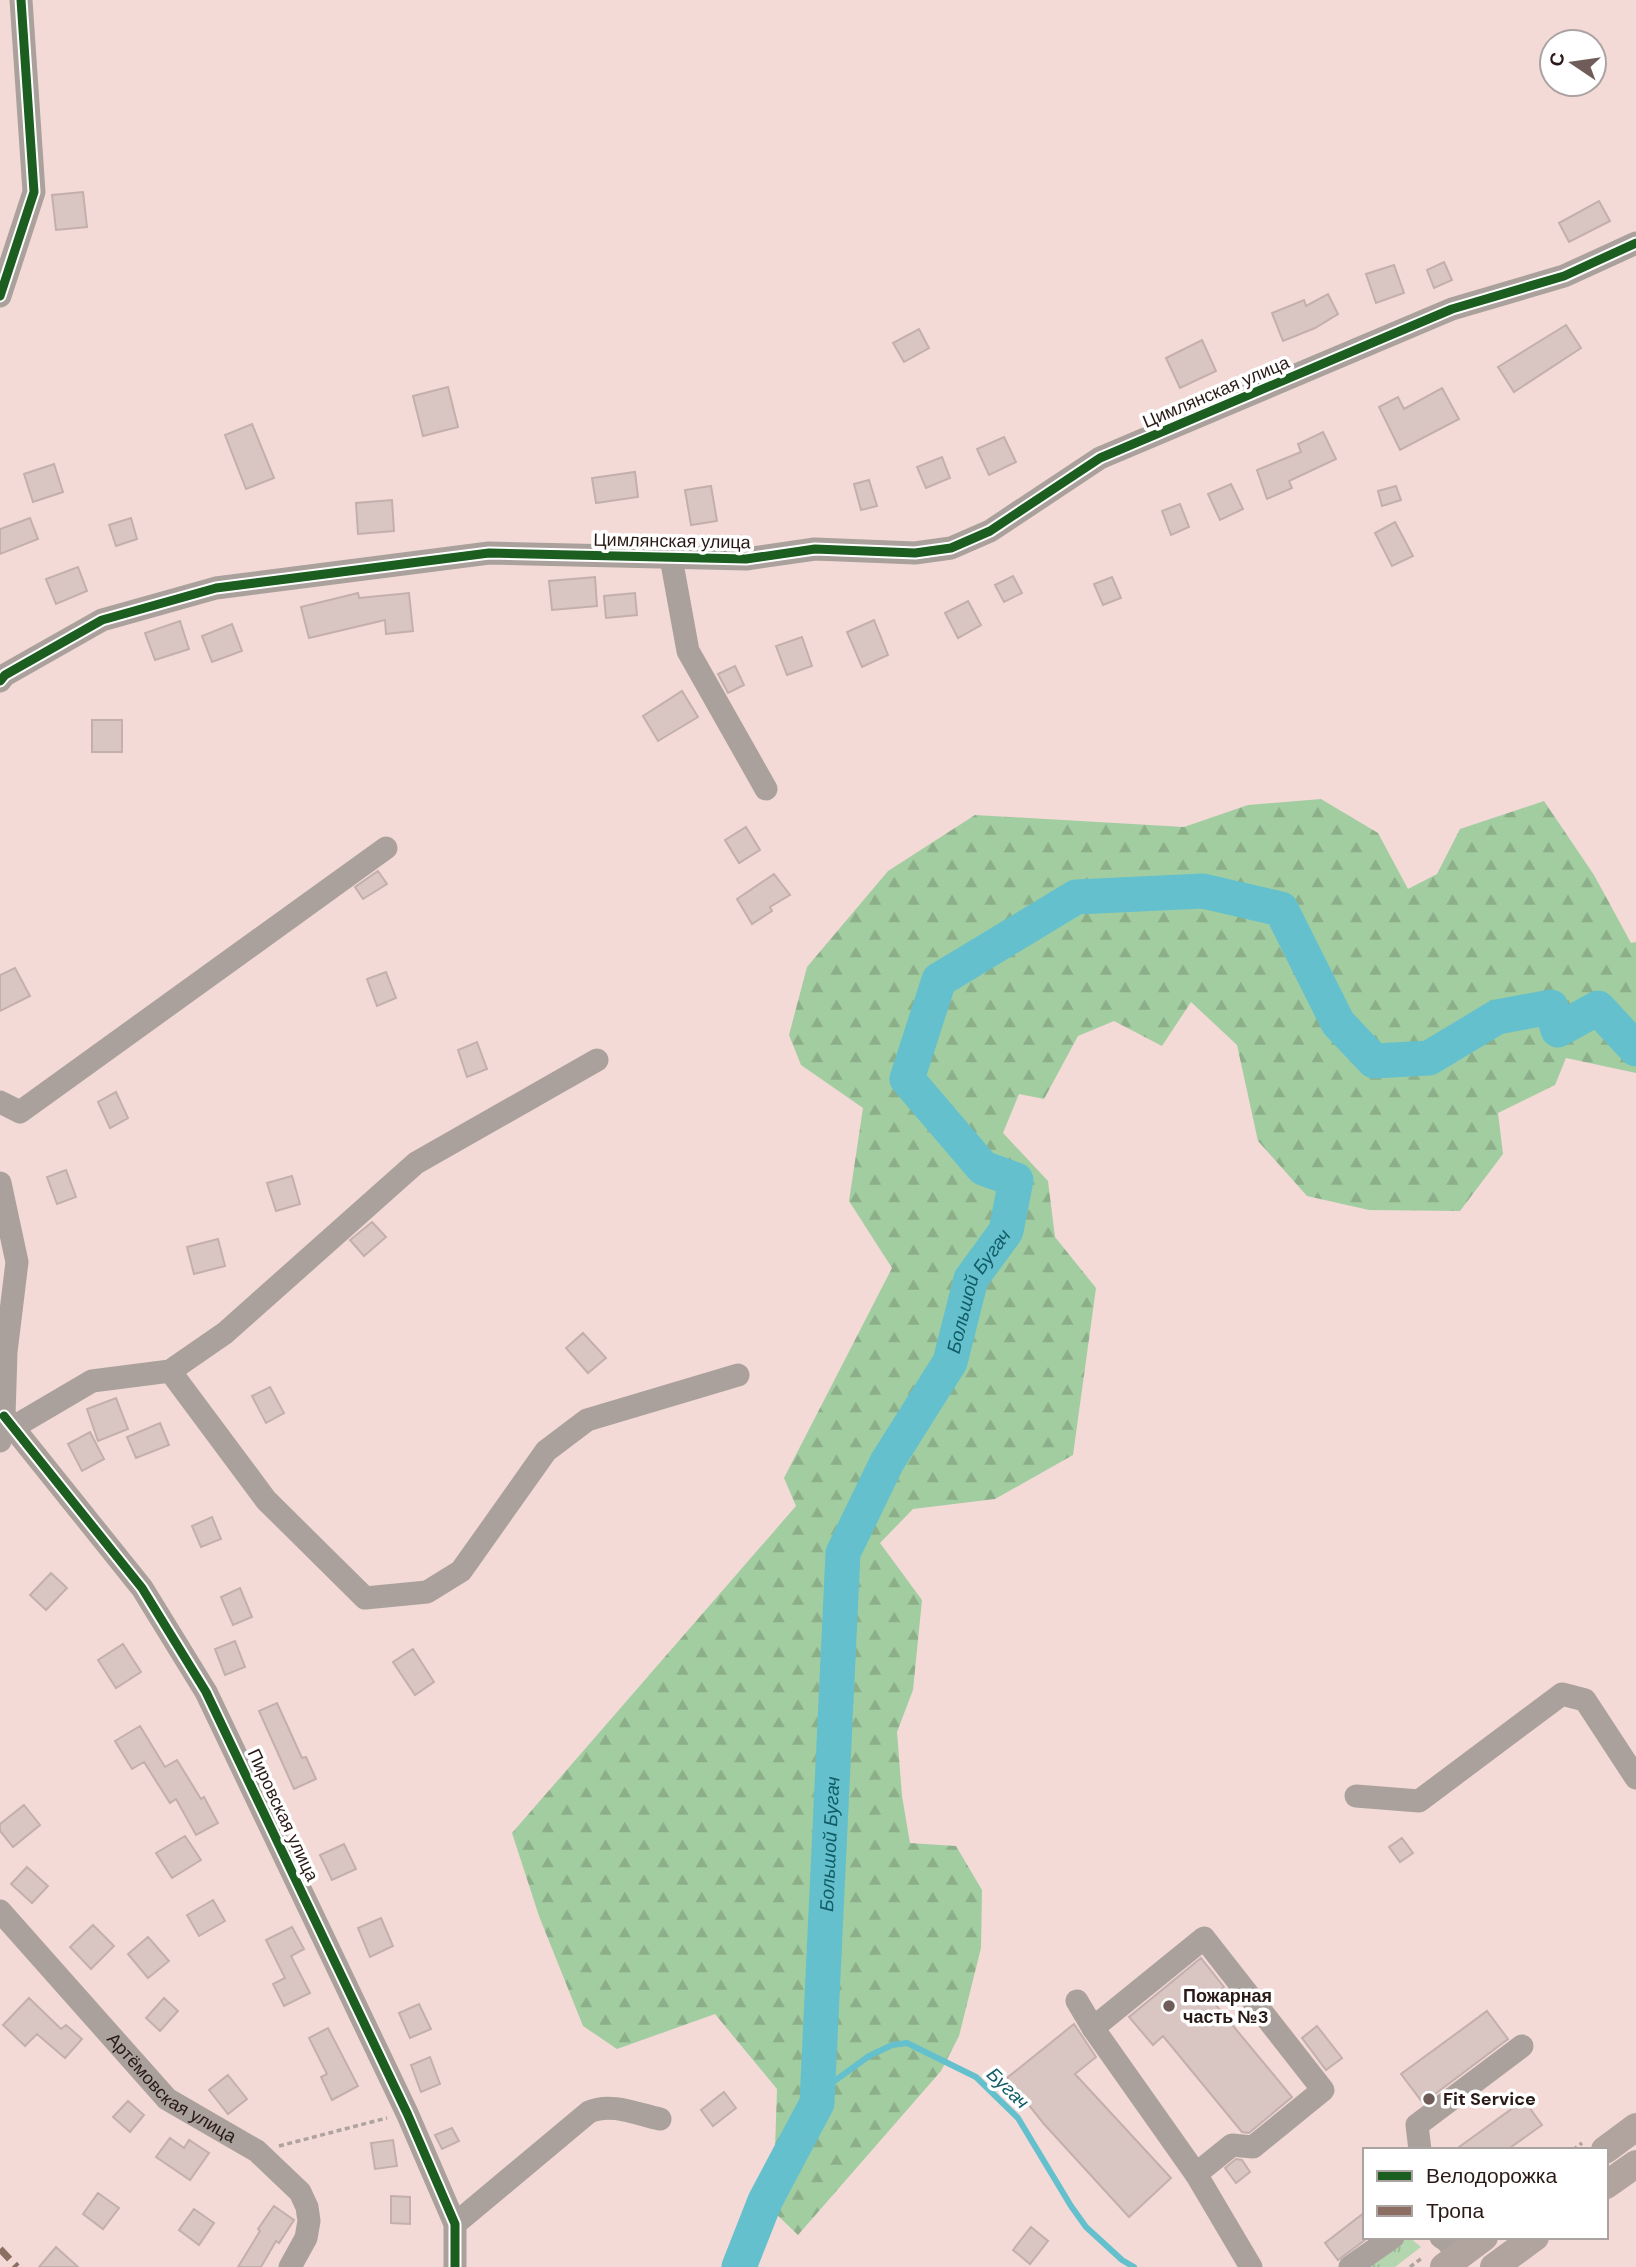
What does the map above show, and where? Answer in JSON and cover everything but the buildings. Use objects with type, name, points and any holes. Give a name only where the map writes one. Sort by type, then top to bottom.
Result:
[{"type":"main road","points":[[1608,2148],[1636,2127]]},
{"type":"main road","points":[[1608,2184],[1636,2164]]},
{"type":"main road","points":[[1448,2253],[1480,2239]]},
{"type":"main road","points":[[1494,2267],[1532,2239]]},
{"type":"street","points":[[0,296],[34,192],[21,0]]},
{"type":"street","name":"Цимлянская улица","points":[[2,675],[102,620],[216,588],[489,553],[746,559],[815,549],[915,553],[951,548],[990,531],[1100,458],[1452,309],[1564,275],[1636,243]]},
{"type":"street","points":[[671,558],[688,651],[766,789]]},
{"type":"street","points":[[0,1102],[20,1112],[386,848]]},
{"type":"street","points":[[0,1183],[17,1262],[3,1348],[5,1428],[92,1381],[170,1371],[225,1333],[416,1163],[597,1060]]},
{"type":"street","points":[[170,1371],[266,1500],[365,1598],[427,1592],[461,1571],[546,1451],[587,1420],[738,1375]]},
{"type":"street","name":"Пировская улица","points":[[5,1428],[142,1588],[206,1692],[407,2113],[455,2224],[455,2267]]},
{"type":"street","points":[[1356,1796],[1419,1801],[1562,1694],[1585,1700],[1636,1778]]},
{"type":"street","name":"Артёмовская улица","points":[[0,1910],[167,2099],[257,2151],[300,2192],[307,2207],[309,2221],[306,2238],[290,2267]]},
{"type":"street","points":[[1093,2028],[1205,1938],[1323,2090],[1253,2147],[1232,2145],[1196,2174]]},
{"type":"street","points":[[1077,2001],[1093,2028],[1196,2174],[1251,2267]]},
{"type":"street","points":[[1420,2148],[1417,2124],[1522,2046]]},
{"type":"street","points":[[455,2224],[589,2112],[611,2107],[660,2119]]},
{"type":"street","points":[[1350,2267],[1390,2239]]},
{"type":"path","points":[[257,2151],[407,2113]]},
{"type":"green space","points":[[1321,799],[1378,833],[1408,889],[1437,874],[1460,829],[1544,801],[1594,875],[1631,943],[1636,942],[1636,1073],[1566,1058],[1555,1085],[1498,1113],[1503,1154],[1460,1211],[1369,1210],[1307,1196],[1258,1141],[1237,1045],[1191,1002],[1162,1046],[1114,1021],[1078,1036],[1044,1099],[1019,1094],[1003,1133],[1048,1181],[1055,1237],[1096,1288],[1073,1455],[995,1499],[913,1509],[880,1543],[922,1600],[913,1690],[897,1732],[902,1796],[910,1843],[956,1846],[982,1890],[981,1948],[959,2036],[941,2071],[798,2235],[773,2211],[777,2089],[715,2014],[617,2049],[583,2026],[539,1916],[512,1833],[796,1506],[784,1478],[892,1268],[849,1201],[863,1108],[801,1065],[789,1035],[807,967],[888,871],[975,815],[1184,827],[1248,805]]},
{"type":"green space","points":[[1406,2239],[1411,2239],[1421,2247],[1395,2267],[1367,2267]]},
{"type":"waterway","name":"Большой Бугач","points":[[739,2267],[765,2201],[817,2103],[843,1553],[887,1462],[950,1362],[971,1279],[1006,1231],[1016,1180],[983,1168],[907,1079],[939,980],[1076,897],[1203,891],[1281,909],[1338,1023],[1374,1061],[1429,1058],[1497,1017],[1551,1007],[1558,1030],[1598,1008],[1636,1049]]},
{"type":"waterway","name":"Бугач","points":[[817,2103],[820,2093],[829,2085],[869,2056],[892,2045],[907,2043],[976,2077],[1018,2118],[1086,2227],[1122,2260],[1134,2267]]},
{"type":"marked path","points":[[0,2249],[17,2267]]},
{"type":"cycle path","points":[[0,296],[34,192],[21,0]]},
{"type":"cycle path","points":[[0,681],[5,675],[102,620],[216,588],[489,553],[746,559],[815,549],[915,553],[951,548],[990,531],[1100,458],[1452,309],[1564,276],[1636,243]]},
{"type":"cycle path","points":[[4,1416],[142,1588],[206,1692],[407,2113],[455,2224],[455,2267]]},
{"type":"place","name":"Пожарная часть №3","points":[[1169,2006]]},
{"type":"place","name":"Fit Service","points":[[1429,2099]]}]
